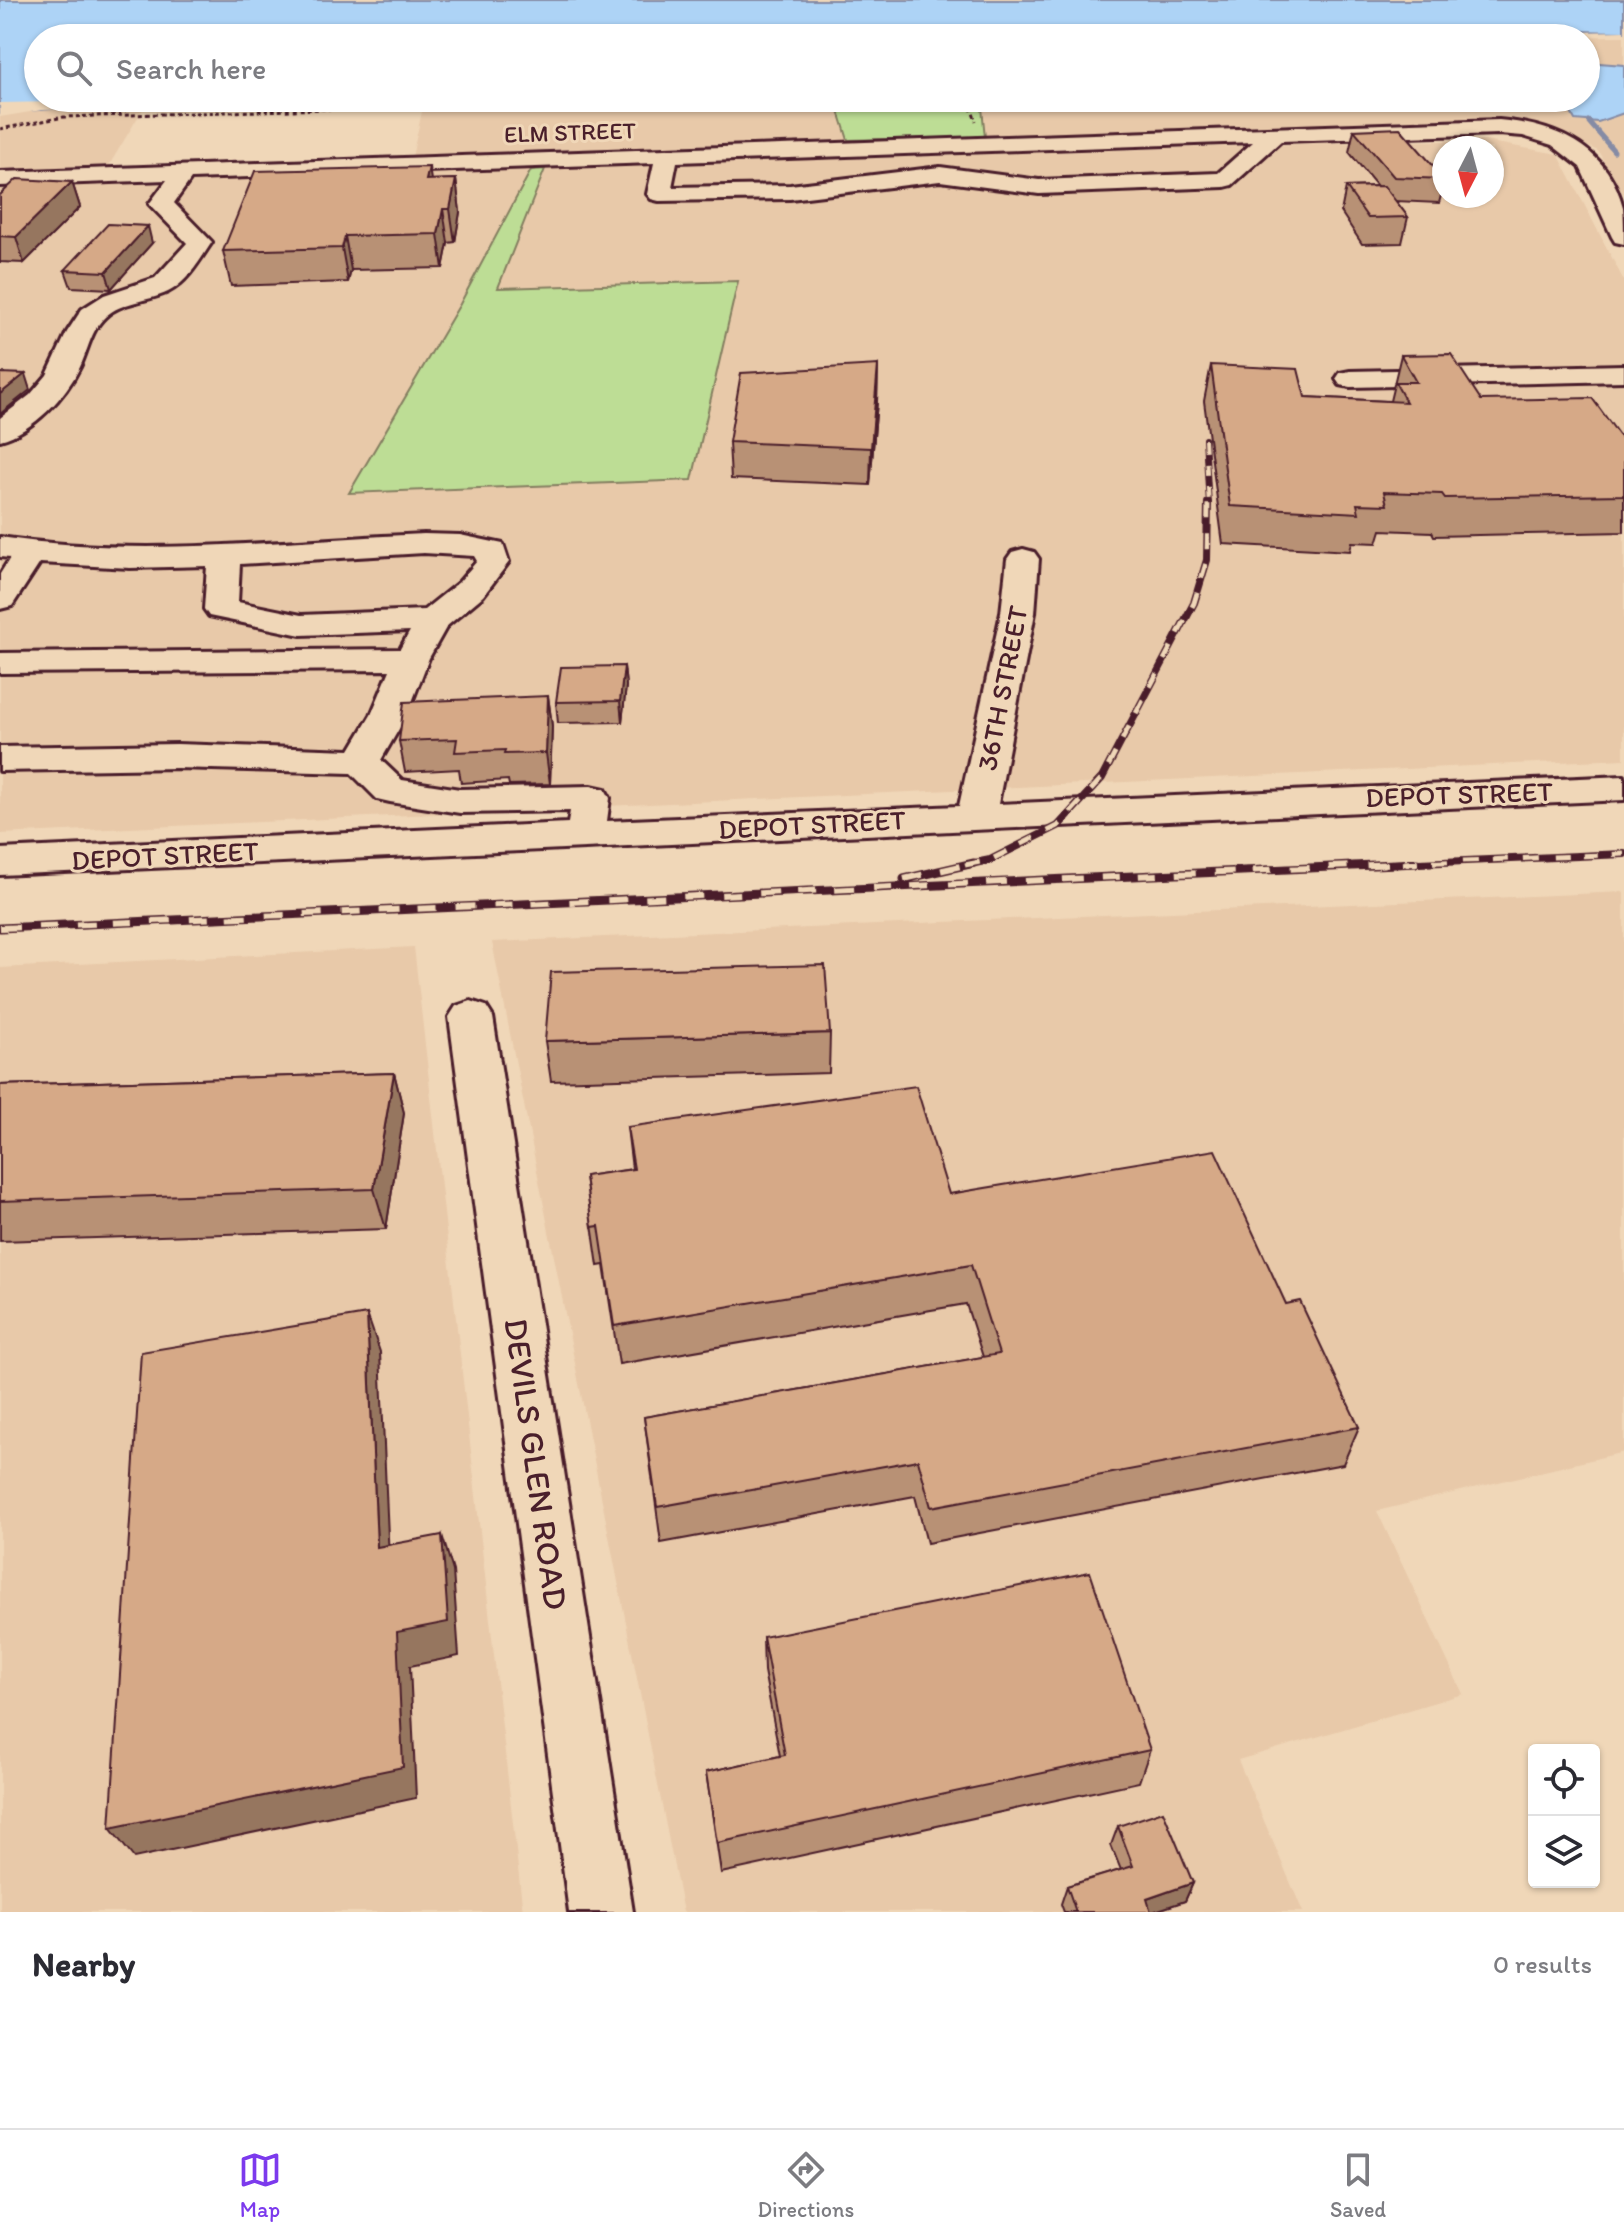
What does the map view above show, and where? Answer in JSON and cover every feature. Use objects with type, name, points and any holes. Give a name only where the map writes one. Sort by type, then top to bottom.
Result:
[{"type":"street","name":"ELM STREET","points":[[0,179],[1469,126],[1525,129],[1550,136],[1581,157]]},
{"type":"street","points":[[667,155],[659,194],[790,192],[940,174],[1039,187],[1224,180],[1277,133]]},
{"type":"street","points":[[934,146],[940,174]]},
{"type":"street","points":[[1581,157],[1610,155]]},
{"type":"street","points":[[1581,157],[1589,163],[1624,237]]},
{"type":"street","points":[[0,431],[33,409],[61,376],[79,333],[98,309],[125,296],[159,286],[179,270],[200,242],[161,204],[185,172]]},
{"type":"street","points":[[0,194],[87,193],[100,175]]},
{"type":"street","points":[[1350,379],[1624,373]]},
{"type":"street","points":[[0,599],[15,550],[98,557],[414,545],[479,546],[492,551],[493,562],[471,589],[433,620],[412,659],[389,715],[361,762]]},
{"type":"street","points":[[224,554],[221,609],[301,625],[433,620]]},
{"type":"street","name":"36TH STREET","points":[[976,816],[1018,613],[1023,559]]},
{"type":"street","points":[[0,663],[412,659]]},
{"type":"street","points":[[0,759],[177,756],[361,762],[390,790],[460,801],[591,798],[586,835]]},
{"type":"street","name":"DEPOT STREET","points":[[0,862],[1624,788]]},
{"type":"street","name":"DEVILS GLEN ROAD","points":[[471,1017],[601,1912]]},
{"type":"path","points":[[0,129],[64,117],[295,112]]},
{"type":"shaded area","points":[[1600,31],[1624,32],[1624,195],[1598,151],[1579,142],[1551,131],[1448,119],[985,137],[982,112],[1600,112]]},
{"type":"shaded area","points":[[141,112],[108,167],[0,169],[0,113]]},
{"type":"shaded area","points":[[422,112],[839,112],[848,140],[412,157]]},
{"type":"shaded area","points":[[1432,141],[1432,208],[1504,208],[1504,144],[1558,154],[1624,281],[1624,759],[0,834],[0,186]]},
{"type":"shaded area","points":[[1624,892],[1624,1452],[1377,1511],[1463,1694],[1238,1760],[1303,1912],[683,1912],[492,942]]},
{"type":"shaded area","points":[[414,947],[523,1912],[0,1912],[0,968]]},
{"type":"green space","points":[[839,112],[982,112],[985,137],[848,140]]},
{"type":"green space","points":[[545,169],[498,288],[738,281],[692,480],[349,493],[460,304],[531,170]]},
{"type":"water","points":[[0,0],[1624,0],[1624,32],[1600,31],[1600,24],[24,24],[24,111],[0,113]]},
{"type":"water","points":[[1600,63],[1624,65],[1624,113],[1598,122],[1575,120],[1571,112],[1600,112]]},
{"type":"pier","points":[[1624,31],[1624,36],[1600,36],[1600,32]]},
{"type":"pier","points":[[0,103],[24,103],[24,112],[30,112],[0,117]]},
{"type":"building","points":[[1400,128],[1432,164],[1432,179],[1394,177],[1354,130]]},
{"type":"building","points":[[429,167],[426,180],[456,179],[450,209],[443,209],[438,234],[345,236],[342,248],[223,251],[255,171]]},
{"type":"building","points":[[17,179],[72,182],[16,237],[0,236],[0,195]]},
{"type":"building","points":[[1384,186],[1408,217],[1368,218],[1346,187]]},
{"type":"building","points":[[108,224],[148,226],[106,272],[65,270]]},
{"type":"building","points":[[1451,354],[1481,400],[1592,398],[1624,442],[1624,495],[1445,498],[1442,494],[1384,492],[1387,505],[1357,504],[1359,513],[1230,506],[1211,365],[1298,369],[1305,397],[1406,402],[1395,382],[1416,382],[1401,355]]},
{"type":"building","points":[[878,365],[871,448],[729,442],[741,373]]},
{"type":"building","points":[[0,373],[25,374],[0,394]]},
{"type":"building","points":[[624,666],[620,701],[556,702],[561,667]]},
{"type":"building","points":[[548,696],[546,753],[504,754],[505,750],[455,752],[457,739],[399,741],[404,702]]},
{"type":"building","points":[[825,965],[830,1033],[545,1041],[551,972]]},
{"type":"building","points":[[394,1073],[374,1189],[0,1201],[0,1085]]},
{"type":"building","points":[[916,1086],[949,1194],[1215,1150],[1286,1304],[1300,1301],[1359,1427],[931,1507],[918,1460],[657,1507],[644,1417],[999,1354],[971,1265],[614,1326],[599,1226],[592,1227],[585,1176],[634,1169],[627,1127]]},
{"type":"building","points":[[367,1314],[377,1547],[442,1535],[448,1622],[397,1632],[403,1767],[110,1828],[141,1352]]},
{"type":"building","points":[[1090,1572],[1150,1750],[717,1843],[706,1772],[785,1755],[763,1637]]},
{"type":"building","points":[[1163,1811],[1193,1883],[1147,1899],[1151,1912],[1076,1912],[1067,1886],[1133,1866],[1118,1826]]},
{"type":"waterway","points":[[1588,121],[1614,151]]},
{"type":"railway","points":[[1205,439],[1209,505]]},
{"type":"railway","points":[[967,865],[990,860],[1058,826],[1102,778],[1194,603],[1207,560],[1208,503]]},
{"type":"railway","points":[[1382,865],[1624,854]]},
{"type":"railway","points":[[967,865],[974,863]]},
{"type":"railway","points":[[1382,865],[1417,863]]},
{"type":"railway","points":[[904,879],[967,865]]},
{"type":"railway","points":[[1373,865],[1382,865]]},
{"type":"railway","points":[[0,928],[1382,865]]}]
